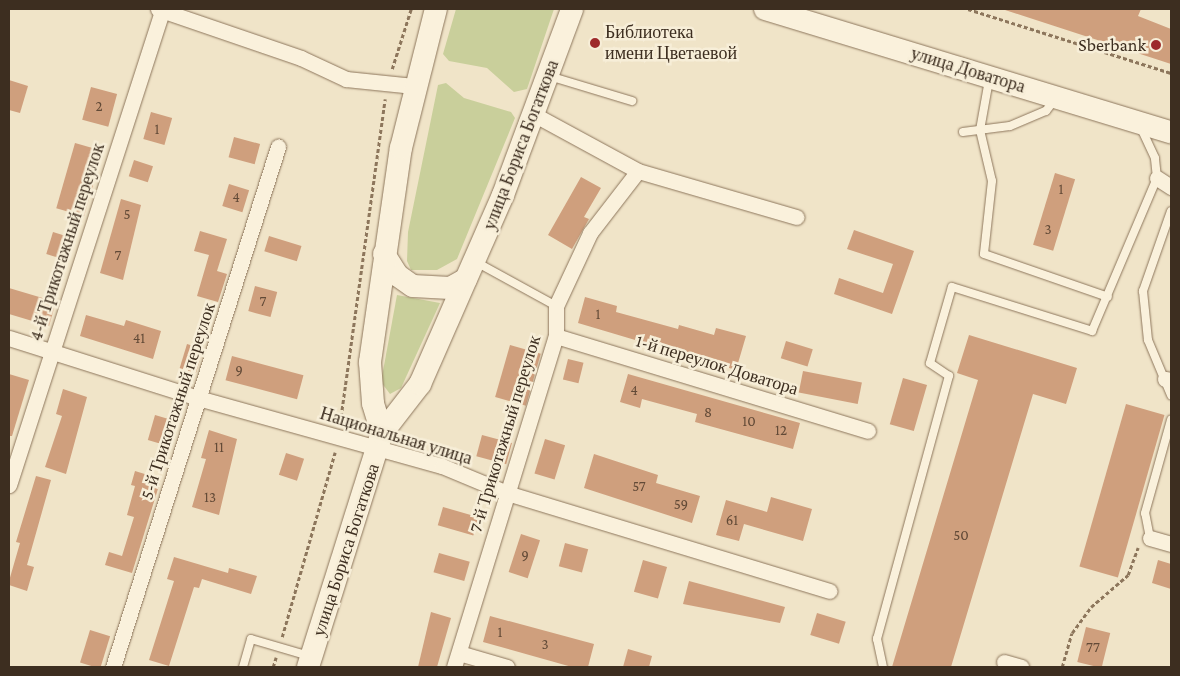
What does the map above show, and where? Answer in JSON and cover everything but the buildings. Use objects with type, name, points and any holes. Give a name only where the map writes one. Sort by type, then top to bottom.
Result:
[{"type":"main road","points":[[380,441],[373,403],[370,362],[384,254],[414,86],[436,9]]},
{"type":"main road","name":"улица Бориса Богаткова","points":[[310,662],[380,441],[420,384],[535,115],[572,9]]},
{"type":"main road","name":"улица Доватора","points":[[765,9],[990,75],[1056,98],[1171,132]]},
{"type":"main road","points":[[384,254],[397,275],[413,286],[450,288],[470,270]]},
{"type":"street","points":[[160,9],[301,58],[346,79],[387,85],[414,86]]},
{"type":"street","name":"4-й Трикотажный переулок","points":[[9,485],[160,9]]},
{"type":"street","points":[[535,115],[638,171],[796,217]]},
{"type":"street","name":"5-й Трикотажный переулок","points":[[113,667],[278,147]]},
{"type":"street","name":"7-й Трикотажный переулок","points":[[456,660],[556,336],[556,306],[590,233],[638,171]]},
{"type":"street","points":[[1157,178],[1171,187]]},
{"type":"street","name":"1-й переулок Доватора","points":[[556,336],[868,431]]},
{"type":"street","name":"Национальная улица","points":[[9,338],[198,398],[339,438],[380,441],[507,493],[829,591]]},
{"type":"street","points":[[1150,538],[1171,544]]},
{"type":"street","points":[[456,660],[507,667]]},
{"type":"street","points":[[1004,662],[1021,667]]},
{"type":"lane","points":[[990,75],[980,130],[992,181],[984,254],[1108,296]]},
{"type":"lane","points":[[549,76],[632,101]]},
{"type":"lane","points":[[964,132],[1010,126],[1046,110],[1056,98]]},
{"type":"lane","points":[[883,667],[877,639],[950,376],[930,363],[952,288],[1092,331],[1157,178],[1155,158],[1138,122]]},
{"type":"lane","points":[[1171,211],[1144,291],[1148,340],[1168,380],[1171,395]]},
{"type":"lane","points":[[470,270],[556,306]]},
{"type":"lane","points":[[1150,538],[1145,513],[1171,420]]},
{"type":"lane","points":[[243,667],[251,640],[279,648],[310,662]]},
{"type":"path","points":[[273,667],[339,438],[387,85],[411,9]]},
{"type":"path","points":[[968,9],[1171,73]]},
{"type":"path","points":[[1062,667],[1072,632],[1091,607],[1128,575],[1137,548],[1150,538]]},
{"type":"green space","points":[[456,9],[554,9],[527,89],[514,92],[487,68],[449,61],[443,54]]},
{"type":"green space","points":[[446,83],[464,98],[511,112],[515,118],[457,259],[437,270],[411,270],[407,261],[408,232],[438,85]]},
{"type":"green space","points":[[397,295],[440,303],[401,388],[390,394],[381,382]]},
{"type":"place","name":"Библиотека имени Цветаевой","points":[[595,43]]},
{"type":"place","name":"Sberbank","points":[[1156,45]]}]
